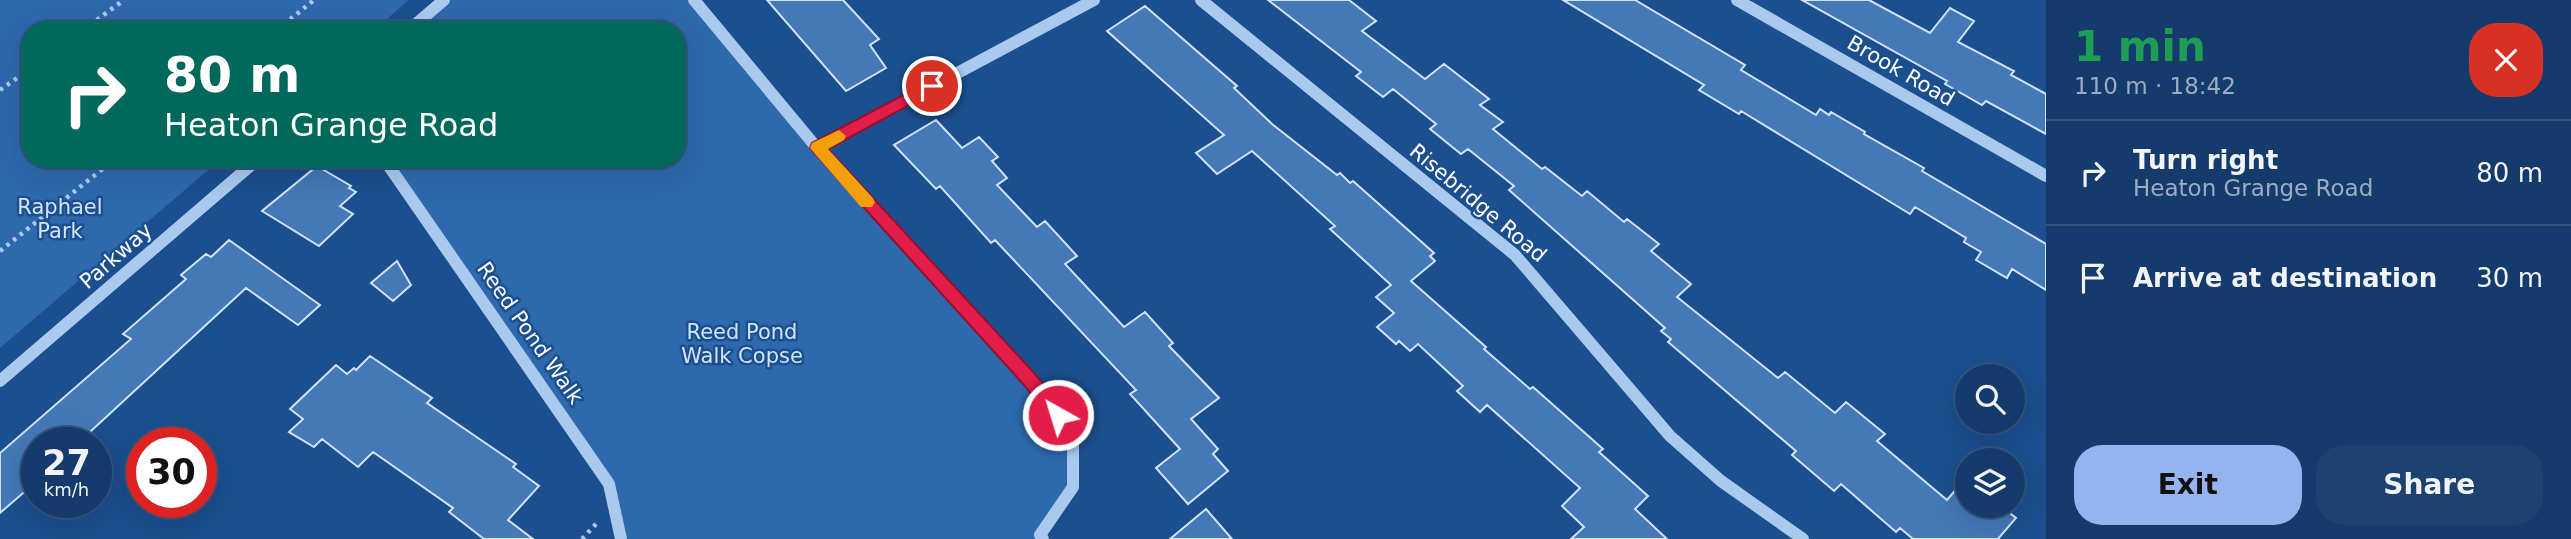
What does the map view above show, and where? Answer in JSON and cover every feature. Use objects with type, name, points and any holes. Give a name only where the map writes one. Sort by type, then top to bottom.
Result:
[{"type":"street","points":[[420,21],[444,0]]},
{"type":"street","points":[[694,0],[817,148],[1030,379],[1073,432],[1073,487],[1039,538]]},
{"type":"street","points":[[817,148],[1094,0]]},
{"type":"street","name":"Risebridge Road","points":[[1201,0],[1516,255],[1550,290],[1637,400],[1696,460],[1803,539]]},
{"type":"street","name":"Brook Road","points":[[1737,0],[2046,176]]},
{"type":"street","name":"Parkway","points":[[0,381],[248,168]]},
{"type":"street","name":"Reed Pond Walk","points":[[390,168],[609,484],[621,539]]},
{"type":"path","points":[[95,21],[124,0]]},
{"type":"path","points":[[288,21],[314,0]]},
{"type":"path","points":[[0,90],[21,75]]},
{"type":"path","points":[[0,251],[104,168]]},
{"type":"green space","name":"Raphael Park","points":[[0,0],[409,0],[384,21],[21,21],[21,168],[210,168],[0,348]]},
{"type":"green space","name":"Reed Pond Walk Copse","points":[[444,0],[694,0],[1073,432],[1073,487],[1040,535],[1035,539],[621,539],[609,484],[390,168],[686,168],[686,21],[420,21]]},
{"type":"building","points":[[767,0],[843,0],[879,39],[870,45],[886,68],[846,91]]},
{"type":"building","points":[[1268,0],[1349,0],[1376,21],[1362,31],[1425,79],[1444,64],[1489,99],[1480,105],[1503,122],[1493,129],[1542,169],[1545,167],[1582,196],[1587,191],[1624,222],[1627,219],[1659,244],[1651,251],[1691,284],[1677,297],[1778,378],[1785,372],[1835,413],[1846,402],[1885,434],[1877,441],[1947,500],[1955,491],[1955,518],[2016,518],[1998,539],[1913,539],[1900,528],[1896,532],[1841,484],[1834,491],[1792,455],[1796,451],[1668,342],[1671,339],[1661,331],[1665,328],[1509,190],[1514,186],[1468,149],[1461,154],[1430,129],[1436,124],[1393,89],[1383,97],[1356,76],[1361,72]]},
{"type":"building","points":[[1563,0],[1635,0],[1745,65],[1741,70],[1816,115],[1820,109],[1829,115],[1831,112],[1865,132],[1864,134],[1924,168],[1922,171],[2046,244],[2046,290],[2012,269],[2007,278],[1976,260],[1981,252],[1964,242],[1966,238],[1915,207],[1910,214],[1741,111],[1739,114],[1699,90],[1704,85]]},
{"type":"building","points":[[1802,0],[1869,0],[1930,33],[1950,8],[1974,21],[1958,42],[2014,71],[2011,75],[2046,94],[2046,134],[1986,101],[1982,105],[1945,84],[1947,81]]},
{"type":"building","points":[[1145,6],[1237,86],[1234,88],[1272,124],[1337,175],[1340,173],[1350,183],[1353,181],[1434,253],[1430,256],[1435,261],[1411,281],[1486,347],[1484,349],[1530,389],[1533,387],[1603,449],[1599,452],[1648,496],[1635,509],[1667,539],[1571,539],[1584,527],[1562,506],[1580,488],[1487,405],[1480,412],[1457,391],[1463,386],[1418,344],[1410,351],[1399,341],[1396,344],[1377,327],[1394,313],[1376,297],[1391,285],[1330,229],[1335,226],[1252,151],[1217,174],[1196,153],[1224,135],[1107,31]]},
{"type":"building","points":[[936,120],[962,148],[979,137],[998,157],[992,161],[1007,178],[997,185],[1037,227],[1045,221],[1077,256],[1065,264],[1124,327],[1145,312],[1173,343],[1169,346],[1219,398],[1191,419],[1218,449],[1213,454],[1228,471],[1188,504],[1156,468],[1180,449],[1130,394],[1136,390],[995,240],[991,243],[940,186],[936,189],[894,145]]},
{"type":"building","points":[[315,168],[320,168],[351,186],[349,188],[356,192],[340,206],[353,214],[319,246],[262,211]]},
{"type":"building","points":[[229,240],[320,305],[298,325],[246,288],[95,427],[30,427],[131,339],[123,334],[186,279],[181,275],[206,254],[211,257]]},
{"type":"building","points":[[397,261],[411,285],[393,301],[371,283]]},
{"type":"building","points":[[370,356],[432,398],[427,403],[516,464],[513,467],[539,486],[508,520],[533,539],[484,539],[449,512],[453,508],[373,452],[358,467],[322,439],[314,447],[289,432],[303,419],[290,409],[336,365],[347,374],[354,368],[356,370]]},
{"type":"building","points":[[21,435],[21,495],[0,513],[0,453]]},
{"type":"building","points":[[1206,509],[1232,539],[1170,539]]},
{"type":"slow traffic","points":[[839,136],[817,148],[867,202]]},
{"type":"route","points":[[932,86],[817,148],[1030,379],[1058,415]]}]
